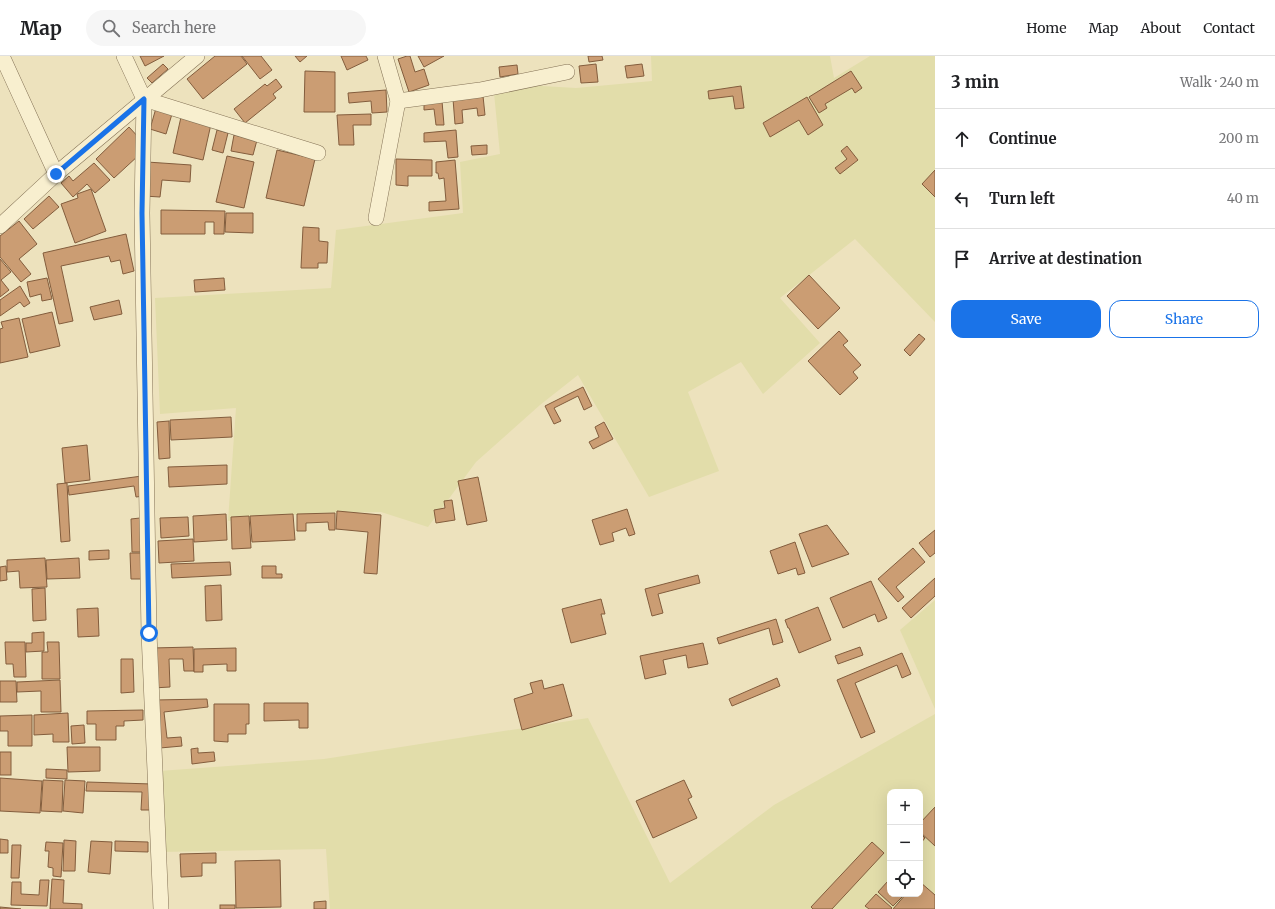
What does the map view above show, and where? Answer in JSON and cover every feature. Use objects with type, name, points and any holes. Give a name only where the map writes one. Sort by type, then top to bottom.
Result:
[{"type":"street","points":[[2,56],[56,174]]},
{"type":"street","points":[[124,56],[144,99],[142,213],[149,633],[161,909]]},
{"type":"street","points":[[0,226],[56,174],[197,56]]},
{"type":"street","points":[[376,218],[398,101],[385,56]]},
{"type":"street","points":[[398,101],[480,90],[567,72]]},
{"type":"street","points":[[144,99],[318,153]]},
{"type":"shaded area","points":[[651,56],[830,56],[834,78],[870,56],[935,56],[935,322],[855,239],[780,298],[820,343],[763,394],[741,362],[688,392],[719,471],[649,497],[578,375],[540,405],[476,462],[428,527],[381,512],[315,513],[228,521],[236,408],[160,414],[155,298],[331,288],[336,230],[463,213],[460,162],[500,154],[493,83],[576,88],[652,81]]},
{"type":"shaded area","points":[[935,600],[935,709],[900,630]]},
{"type":"shaded area","points":[[935,714],[935,909],[330,909],[326,849],[159,852],[159,771],[324,759],[588,718],[670,883],[774,805]]},
{"type":"building","points":[[140,56],[164,56],[145,66]]},
{"type":"building","points":[[215,56],[241,56],[247,64],[203,99],[187,79]]},
{"type":"building","points":[[242,56],[261,56],[272,70],[260,79]]},
{"type":"building","points":[[295,56],[307,56],[300,62]]},
{"type":"building","points":[[341,56],[366,56],[368,60],[347,70]]},
{"type":"building","points":[[410,56],[415,72],[424,69],[429,85],[409,92],[398,59]]},
{"type":"building","points":[[418,56],[444,56],[424,67]]},
{"type":"building","points":[[588,56],[602,56],[603,60],[589,62]]},
{"type":"building","points":[[163,64],[168,69],[152,83],[147,78]]},
{"type":"building","points":[[596,64],[598,82],[581,83],[579,66]]},
{"type":"building","points":[[642,64],[644,76],[627,78],[625,66]]},
{"type":"building","points":[[517,65],[518,74],[500,77],[499,67]]},
{"type":"building","points":[[305,71],[335,72],[335,112],[304,112]]},
{"type":"building","points":[[851,71],[862,88],[855,93],[852,88],[825,104],[827,108],[819,113],[809,97]]},
{"type":"building","points":[[276,79],[282,87],[273,94],[276,98],[245,123],[234,109],[265,84],[267,86]]},
{"type":"building","points":[[741,86],[744,108],[735,109],[733,96],[709,99],[708,91]]},
{"type":"building","points":[[386,90],[387,112],[372,113],[371,101],[349,103],[348,93]]},
{"type":"building","points":[[483,96],[485,115],[478,116],[477,108],[462,110],[463,123],[455,124],[453,99]]},
{"type":"building","points":[[807,97],[823,125],[808,135],[799,120],[770,137],[763,123]]},
{"type":"building","points":[[442,101],[444,125],[436,125],[434,109],[424,110],[424,102]]},
{"type":"building","points":[[156,108],[172,114],[166,134],[150,129]]},
{"type":"building","points":[[371,114],[371,125],[353,125],[354,145],[339,145],[337,115]]},
{"type":"building","points":[[181,117],[211,124],[203,160],[173,153]]},
{"type":"building","points":[[129,127],[140,139],[139,155],[114,178],[96,159]]},
{"type":"building","points":[[217,130],[228,133],[223,153],[212,150]]},
{"type":"building","points":[[456,130],[458,157],[448,158],[446,141],[424,142],[424,133]]},
{"type":"building","points":[[234,135],[257,140],[253,155],[231,151]]},
{"type":"building","points":[[487,145],[487,154],[472,155],[471,146]]},
{"type":"building","points":[[847,146],[858,160],[840,174],[835,168],[847,159],[841,151]]},
{"type":"building","points":[[277,150],[315,159],[304,206],[266,198]]},
{"type":"building","points":[[227,156],[254,162],[244,208],[216,202]]},
{"type":"building","points":[[396,159],[432,160],[432,176],[408,176],[408,186],[396,185]]},
{"type":"building","points":[[455,160],[459,209],[429,211],[429,202],[446,201],[444,178],[439,179],[438,173],[436,173],[436,162]]},
{"type":"building","points":[[147,162],[191,165],[190,182],[162,180],[160,197],[144,196]]},
{"type":"building","points":[[94,163],[110,180],[95,193],[87,184],[73,197],[61,183],[69,176],[73,181]]},
{"type":"building","points":[[935,170],[935,197],[922,184]]},
{"type":"building","points":[[91,189],[106,231],[75,243],[61,204],[78,198],[77,194]]},
{"type":"building","points":[[49,196],[59,207],[33,229],[24,219]]},
{"type":"building","points":[[161,210],[225,211],[224,234],[214,234],[214,222],[205,222],[205,234],[161,234]]},
{"type":"building","points":[[226,213],[253,213],[253,233],[225,232]]},
{"type":"building","points":[[19,221],[37,244],[19,259],[31,274],[21,282],[0,257],[0,236]]},
{"type":"building","points":[[303,227],[319,228],[319,241],[328,242],[327,263],[318,263],[318,268],[301,268]]},
{"type":"building","points":[[126,234],[134,271],[123,274],[120,260],[111,262],[109,256],[61,266],[73,321],[59,324],[43,253]]},
{"type":"building","points":[[0,259],[11,272],[1,280],[9,290],[0,297]]},
{"type":"building","points":[[809,275],[840,308],[818,329],[787,296]]},
{"type":"building","points":[[47,278],[52,299],[42,301],[41,294],[30,297],[27,282]]},
{"type":"building","points":[[224,278],[225,290],[195,292],[194,280]]},
{"type":"building","points":[[20,286],[30,303],[24,307],[20,302],[0,316],[0,300]]},
{"type":"building","points":[[119,300],[122,314],[94,320],[90,307]]},
{"type":"building","points":[[52,312],[60,346],[30,353],[22,319]]},
{"type":"building","points":[[19,318],[28,357],[0,363],[0,329],[3,328],[1,322]]},
{"type":"building","points":[[839,331],[848,341],[843,345],[861,365],[853,372],[858,378],[840,395],[808,361]]},
{"type":"building","points":[[919,334],[925,339],[910,356],[904,350]]},
{"type":"building","points":[[583,387],[592,406],[584,410],[578,396],[554,408],[561,421],[554,424],[545,406]]},
{"type":"building","points":[[231,417],[232,437],[171,440],[170,420]]},
{"type":"building","points":[[169,421],[170,458],[159,459],[157,422]]},
{"type":"building","points":[[604,422],[613,439],[593,449],[589,442],[599,437],[595,427]]},
{"type":"building","points":[[87,445],[90,480],[65,483],[62,448]]},
{"type":"building","points":[[227,465],[227,484],[169,487],[168,467]]},
{"type":"building","points":[[142,476],[144,496],[136,497],[134,486],[69,495],[68,486]]},
{"type":"building","points":[[478,477],[487,521],[467,525],[458,481]]},
{"type":"building","points":[[67,483],[70,541],[61,542],[57,484]]},
{"type":"building","points":[[452,500],[455,520],[436,523],[434,510],[445,508],[444,501]]},
{"type":"building","points":[[627,509],[635,534],[629,536],[626,528],[612,533],[614,541],[600,545],[592,520]]},
{"type":"building","points":[[337,511],[381,515],[377,574],[364,573],[368,532],[336,529]]},
{"type":"building","points":[[335,513],[335,530],[329,530],[328,522],[306,523],[306,531],[297,531],[297,514]]},
{"type":"building","points":[[226,514],[227,540],[194,542],[193,516]]},
{"type":"building","points":[[293,514],[295,540],[252,542],[250,516]]},
{"type":"building","points":[[249,516],[251,548],[232,549],[231,517]]},
{"type":"building","points":[[188,517],[189,536],[161,538],[160,518]]},
{"type":"building","points":[[140,518],[142,552],[132,552],[131,519]]},
{"type":"building","points":[[827,525],[849,554],[812,567],[799,534]]},
{"type":"building","points":[[935,530],[935,553],[930,557],[919,543]]},
{"type":"building","points":[[193,539],[194,561],[159,563],[158,541]]},
{"type":"building","points":[[795,542],[805,573],[798,575],[796,568],[778,574],[770,551]]},
{"type":"building","points":[[913,548],[925,562],[896,587],[904,597],[898,602],[878,579]]},
{"type":"building","points":[[109,550],[109,559],[89,560],[89,551]]},
{"type":"building","points":[[130,553],[141,553],[142,579],[131,579]]},
{"type":"building","points":[[45,558],[47,587],[20,588],[19,571],[7,572],[7,560]]},
{"type":"building","points":[[79,558],[80,578],[47,579],[46,560]]},
{"type":"building","points":[[230,562],[231,575],[172,578],[171,564]]},
{"type":"building","points":[[6,566],[7,580],[0,581],[0,567]]},
{"type":"building","points":[[262,566],[276,566],[276,574],[282,574],[282,578],[262,578]]},
{"type":"building","points":[[698,575],[700,583],[658,594],[663,613],[652,616],[645,589]]},
{"type":"building","points":[[935,578],[935,596],[911,618],[902,608]]},
{"type":"building","points":[[871,581],[887,618],[878,622],[875,614],[843,628],[830,598]]},
{"type":"building","points":[[221,585],[222,620],[206,621],[205,586]]},
{"type":"building","points":[[45,588],[46,620],[33,621],[32,589]]},
{"type":"building","points":[[601,599],[605,614],[601,614],[606,634],[571,643],[562,609]]},
{"type":"building","points":[[818,607],[831,640],[799,653],[785,620]]},
{"type":"building","points":[[98,608],[99,636],[78,637],[77,609]]},
{"type":"building","points":[[776,619],[783,642],[773,645],[769,628],[719,644],[717,638]]},
{"type":"building","points":[[44,632],[44,651],[26,652],[26,643],[32,643],[32,633]]},
{"type":"building","points":[[5,642],[25,642],[26,677],[14,677],[13,664],[6,664]]},
{"type":"building","points":[[47,642],[59,642],[60,679],[42,679],[42,652],[48,652]]},
{"type":"building","points":[[703,643],[708,664],[688,668],[686,655],[663,660],[666,674],[645,679],[640,656]]},
{"type":"building","points":[[193,647],[194,671],[184,671],[183,659],[169,659],[170,687],[153,688],[152,648]]},
{"type":"building","points":[[860,647],[863,655],[838,664],[835,656]]},
{"type":"building","points":[[236,648],[236,671],[227,671],[227,664],[203,665],[203,672],[194,672],[194,649]]},
{"type":"building","points":[[902,653],[911,674],[902,678],[897,665],[855,683],[875,732],[861,738],[837,680]]},
{"type":"building","points":[[121,659],[133,659],[134,692],[121,693]]},
{"type":"building","points":[[777,678],[780,686],[732,706],[729,699]]},
{"type":"building","points":[[60,680],[61,712],[41,712],[41,691],[17,692],[17,682]]},
{"type":"building","points":[[542,680],[544,689],[563,684],[572,716],[522,730],[514,699],[533,693],[530,683]]},
{"type":"building","points":[[0,681],[16,681],[17,702],[0,702]]},
{"type":"building","points":[[207,699],[208,707],[164,712],[167,738],[181,737],[182,746],[160,748],[155,700]]},
{"type":"building","points":[[264,703],[308,703],[308,728],[299,728],[299,720],[264,721]]},
{"type":"building","points":[[214,704],[249,704],[249,724],[246,724],[246,734],[228,734],[228,742],[214,741]]},
{"type":"building","points":[[143,710],[143,720],[124,721],[124,726],[116,726],[116,740],[96,740],[96,724],[87,724],[87,711]]},
{"type":"building","points":[[68,713],[69,742],[53,742],[53,734],[34,735],[34,715]]},
{"type":"building","points":[[32,715],[32,746],[8,746],[8,731],[0,731],[0,716]]},
{"type":"building","points":[[84,725],[85,743],[72,744],[71,726]]},
{"type":"building","points":[[67,747],[100,747],[100,771],[68,772]]},
{"type":"building","points":[[198,748],[198,753],[214,752],[215,761],[192,764],[191,749]]},
{"type":"building","points":[[0,752],[11,752],[11,775],[0,775]]},
{"type":"building","points":[[46,769],[67,770],[67,779],[46,778]]},
{"type":"building","points":[[0,778],[42,781],[40,813],[0,811]]},
{"type":"building","points":[[43,780],[63,781],[62,812],[41,811]]},
{"type":"building","points":[[65,780],[85,781],[83,813],[63,811]]},
{"type":"building","points":[[684,780],[692,797],[688,799],[697,818],[653,838],[636,801]]},
{"type":"building","points":[[87,782],[152,784],[151,810],[141,810],[142,792],[86,791]]},
{"type":"building","points":[[935,807],[935,846],[923,835],[923,820]]},
{"type":"building","points":[[0,839],[8,840],[8,853],[0,853]]},
{"type":"building","points":[[64,840],[76,841],[75,871],[63,871]]},
{"type":"building","points":[[91,841],[112,842],[110,874],[88,872]]},
{"type":"building","points":[[115,841],[148,842],[148,852],[115,851]]},
{"type":"building","points":[[46,842],[63,843],[61,877],[53,876],[53,868],[48,867],[49,851],[45,851]]},
{"type":"building","points":[[872,842],[884,853],[832,909],[813,909],[811,907]]},
{"type":"building","points":[[12,845],[21,845],[19,878],[11,878]]},
{"type":"building","points":[[216,853],[216,863],[202,863],[202,876],[181,877],[180,854]]},
{"type":"building","points":[[280,860],[281,907],[236,908],[235,861]]},
{"type":"building","points":[[52,879],[64,880],[63,903],[82,904],[82,909],[50,909]]},
{"type":"building","points":[[40,880],[49,880],[47,906],[11,905],[12,882],[21,882],[21,894],[39,895]]},
{"type":"building","points":[[887,882],[887,897],[902,897],[893,906],[878,892]]},
{"type":"building","points":[[923,885],[935,895],[935,909],[893,909],[903,897],[923,897]]},
{"type":"building","points":[[876,894],[892,908],[869,909],[865,906]]},
{"type":"building","points":[[326,901],[326,909],[314,909],[314,902]]},
{"type":"building","points":[[220,905],[235,905],[235,909],[220,909]]},
{"type":"building","points":[[0,907],[21,909],[0,909]]},
{"type":"route","points":[[56,174],[144,99],[142,213],[149,633]]}]
